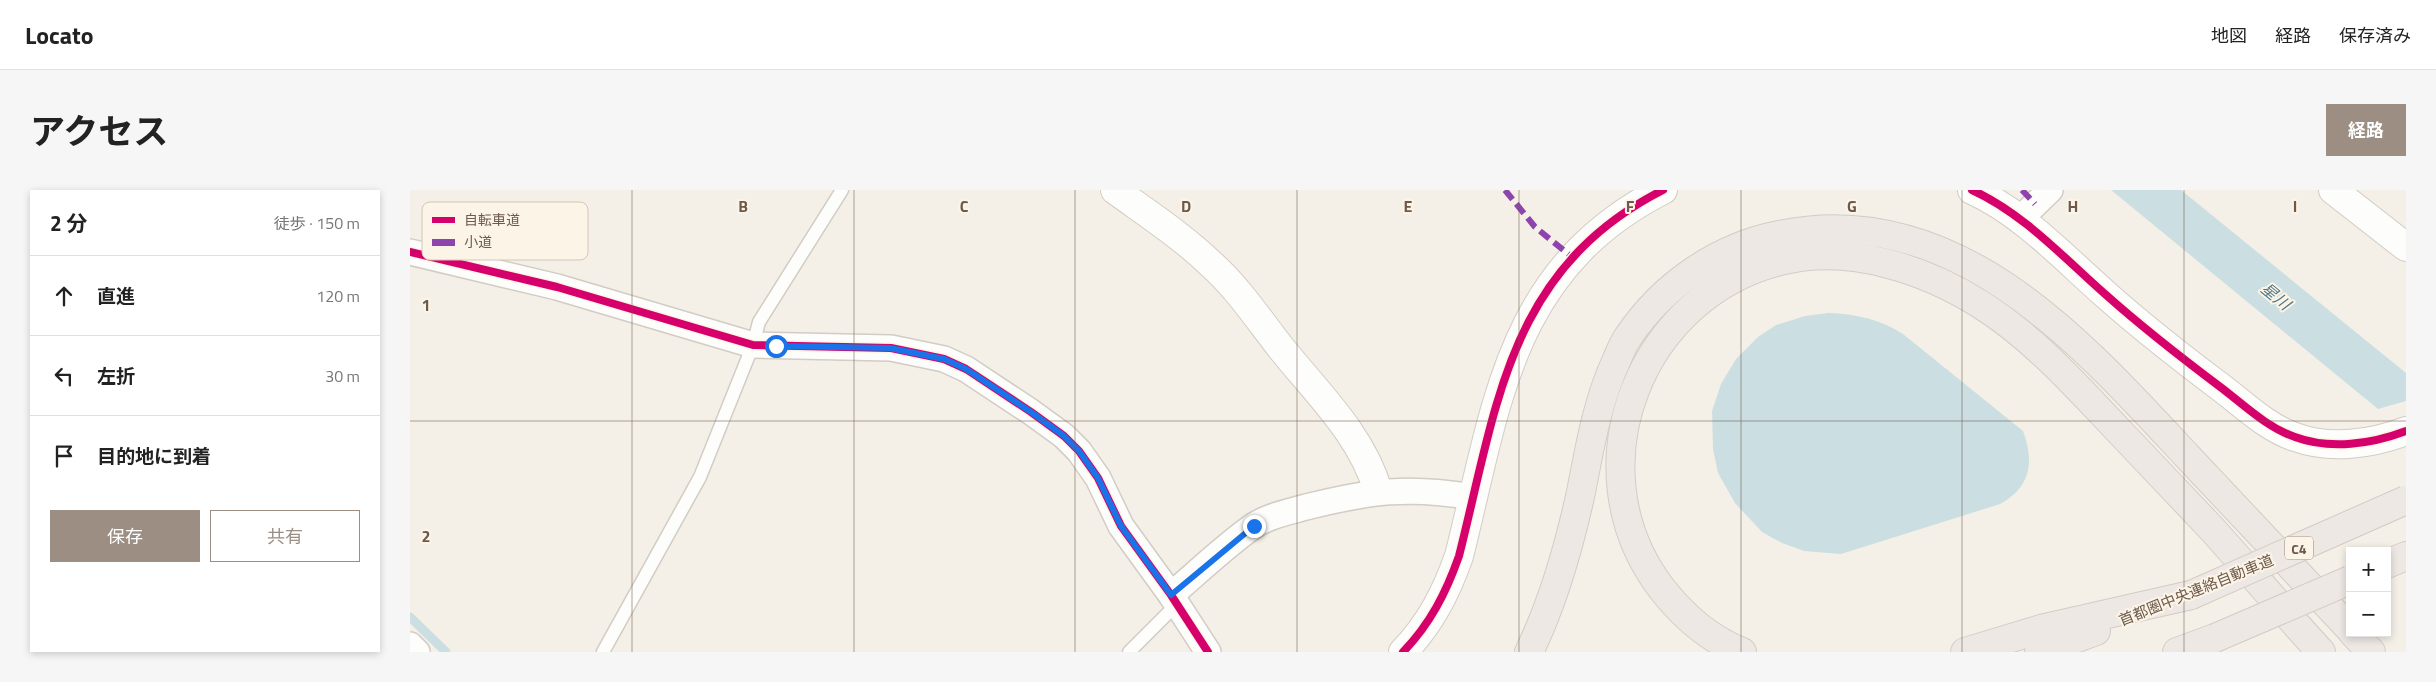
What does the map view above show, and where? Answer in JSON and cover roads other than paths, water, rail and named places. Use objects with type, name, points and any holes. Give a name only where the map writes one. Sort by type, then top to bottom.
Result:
[{"type":"highway","points":[[1529,652],[1540,630],[1560,575],[1581,491],[1591,435],[1604,386],[1626,338],[1655,304],[1683,278],[1733,247],[1760,238],[1796,231],[1832,228],[1868,231],[1910,240],[1951,254],[1994,279],[2038,309],[2118,380],[2346,625]]},
{"type":"highway","points":[[1742,652],[1720,643],[1675,606],[1655,580],[1642,557],[1630,528],[1623,496],[1621,458],[1628,406],[1635,385],[1661,342],[1696,302],[1720,286],[1749,272],[1786,259],[1831,255],[1849,256],[1892,265],[1930,278],[1979,304],[2016,330],[2053,362],[2170,485],[2321,652]]},
{"type":"highway","name":"首都圏中央連絡自動車道","points":[[2039,652],[2191,595],[2406,500]]},
{"type":"highway","points":[[2391,562],[2406,556]]},
{"type":"highway","points":[[2177,652],[2215,638],[2346,582]]},
{"type":"highway","points":[[1965,652],[2041,629],[2191,595]]},
{"type":"highway","points":[[2357,637],[2371,652]]},
{"type":"street","points":[[1115,190],[1213,265],[1335,412],[1357,444],[1373,474],[1378,491]]},
{"type":"street","points":[[1403,652],[1427,625],[1449,584],[1459,556],[1503,383],[1521,334],[1536,307],[1572,257],[1630,209],[1663,190]]},
{"type":"street","points":[[1972,190],[2020,219],[2148,332],[2270,424],[2295,438],[2323,443],[2347,444],[2406,431]]},
{"type":"street","points":[[2333,190],[2406,247]]},
{"type":"street","points":[[2020,219],[2046,193]]},
{"type":"street","points":[[444,260],[558,287],[753,345],[890,348],[944,359],[966,369],[1031,412],[1064,436],[1079,451],[1098,478],[1121,526],[1174,599],[1208,652]]},
{"type":"street","points":[[1174,599],[1254,526],[1294,510],[1349,496],[1378,491],[1412,490],[1474,497]]},
{"type":"street","points":[[410,645],[417,652]]},
{"type":"lane","points":[[603,652],[700,478],[753,345],[759,322],[842,190]]},
{"type":"lane","points":[[1129,652],[1174,599]]},
{"type":"water","name":"星川","points":[[2111,190],[2181,190],[2406,373],[2406,401],[2378,409]]},
{"type":"water","points":[[1828,313],[1867,318],[1903,334],[2023,431],[2029,454],[2029,464],[2024,482],[2018,490],[2000,504],[1841,554],[1804,551],[1782,543],[1762,532],[1735,503],[1718,473],[1713,449],[1712,411],[1721,384],[1736,359],[1758,337],[1776,325],[1805,316]]},
{"type":"waterway","points":[[410,617],[446,652]]}]
